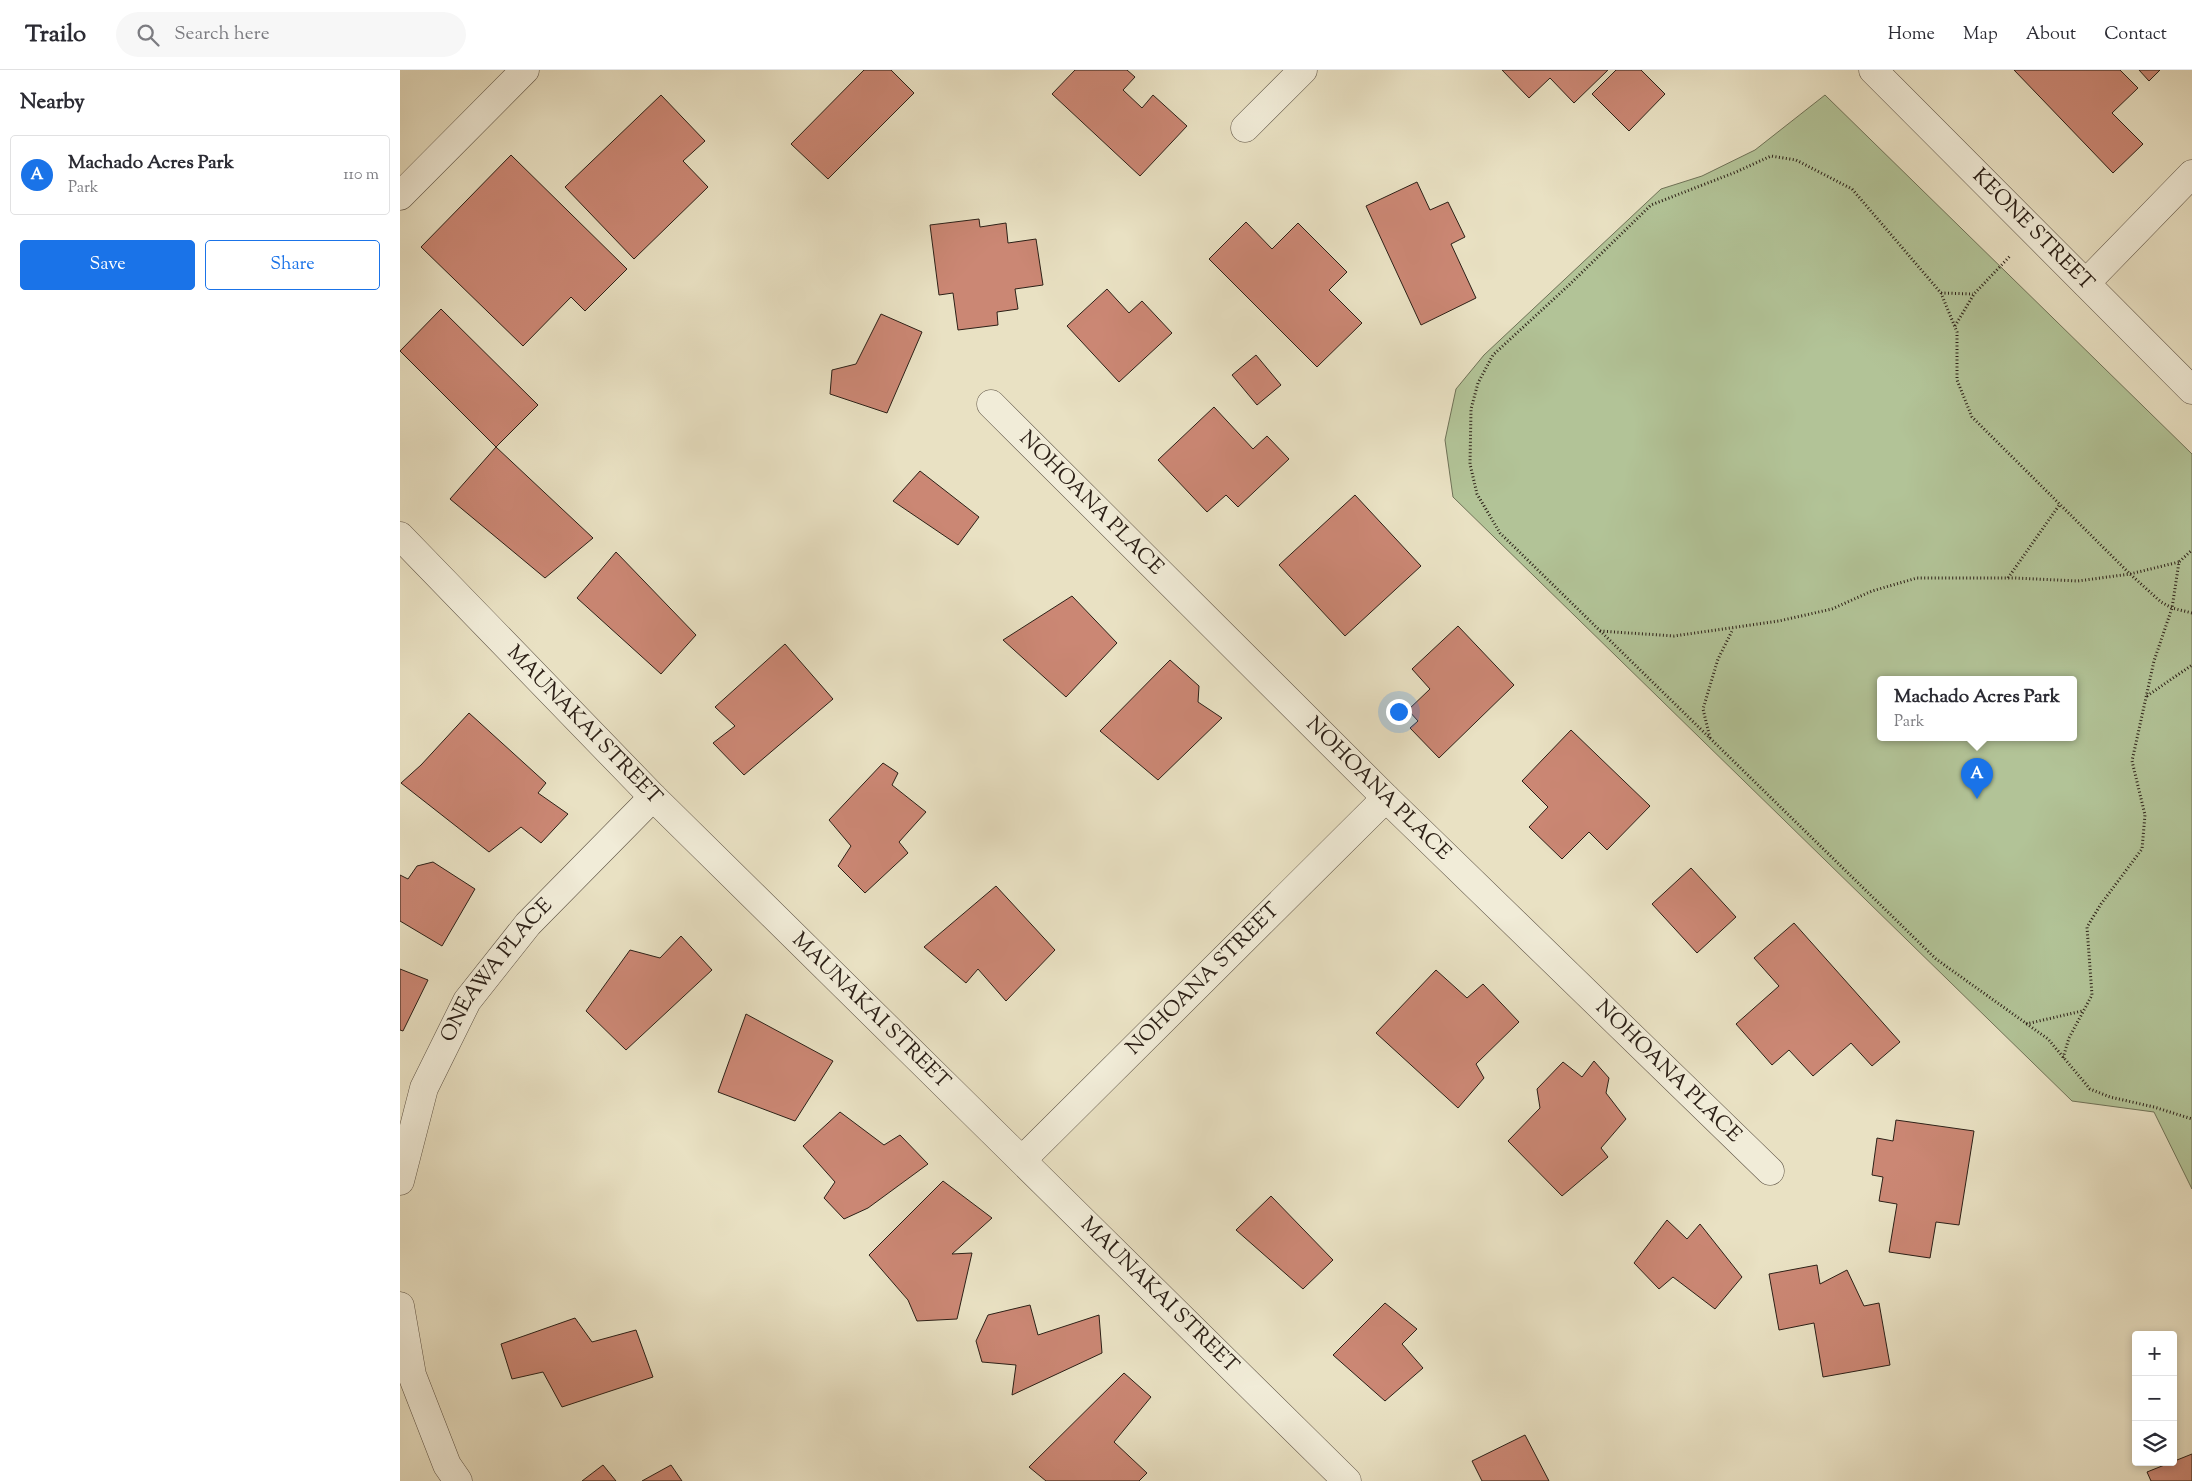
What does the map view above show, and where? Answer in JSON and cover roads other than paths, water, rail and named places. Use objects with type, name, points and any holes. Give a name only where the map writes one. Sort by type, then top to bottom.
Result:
[{"type":"street","points":[[400,196],[525,70]]},
{"type":"street","points":[[1245,128],[1303,70]]},
{"type":"street","name":"KEONE STREET","points":[[1873,70],[2192,390]]},
{"type":"street","points":[[2086,283],[2192,174]]},
{"type":"street","name":"NOHOANA PLACE","points":[[991,404],[1386,798],[1770,1171]]},
{"type":"street","name":"MAUNAKAI STREET","points":[[400,536],[653,797],[1347,1481]]},
{"type":"street","name":"ONEAWA PLACE","points":[[400,1181],[424,1088],[467,1001],[528,924],[653,797]]},
{"type":"street","name":"NOHOANA STREET","points":[[1022,1160],[1386,798]]},
{"type":"street","points":[[400,1306],[412,1375],[447,1465],[458,1481]]},
{"type":"place","name":"Machado Acres Park","points":[[1977,799]]}]
